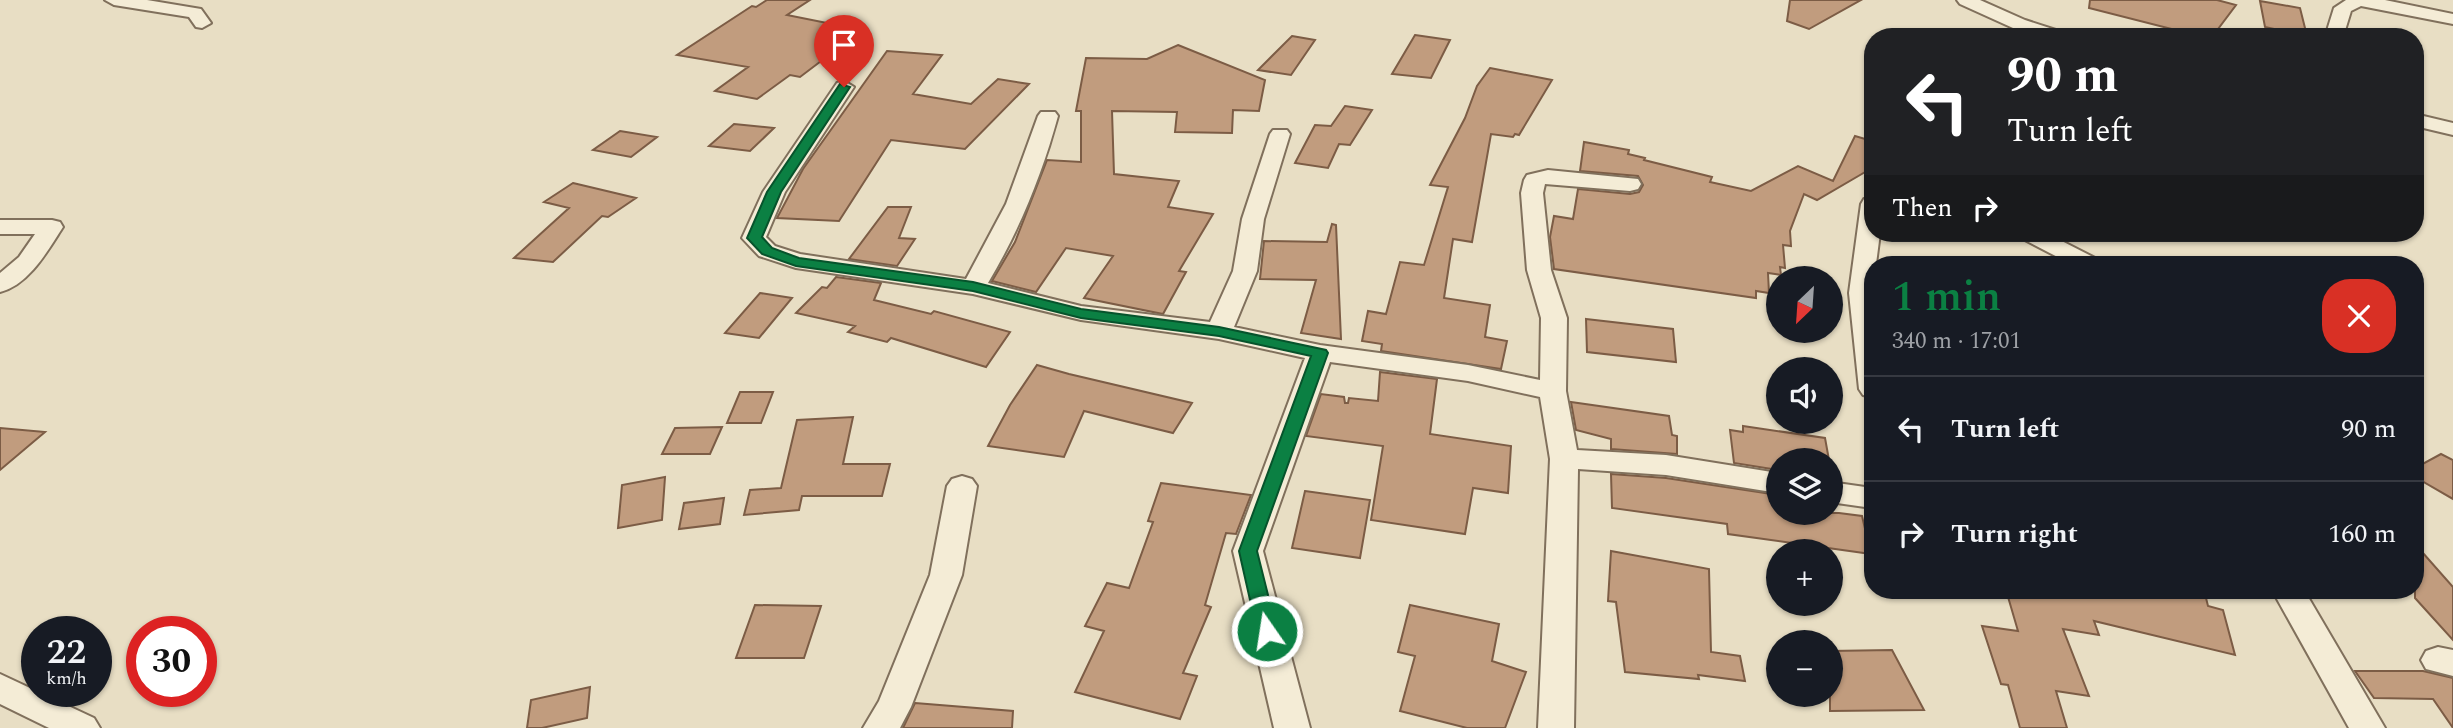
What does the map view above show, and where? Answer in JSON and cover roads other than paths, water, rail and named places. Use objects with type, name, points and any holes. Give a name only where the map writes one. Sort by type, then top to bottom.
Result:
[{"type":"street","points":[[114,0],[195,13],[202,23]]},
{"type":"street","points":[[1966,0],[2031,28]]},
{"type":"street","points":[[2337,28],[2343,8],[2359,0],[2453,19]]},
{"type":"street","points":[[844,87],[774,192],[754,238],[767,251],[796,261],[973,287],[1081,313],[1219,331],[1320,353],[1468,373],[1553,391]]},
{"type":"street","points":[[973,287],[1016,213],[1048,116]]},
{"type":"street","points":[[2424,122],[2453,129]]},
{"type":"street","points":[[1219,331],[1245,271],[1253,219],[1280,134]]},
{"type":"street","points":[[1556,728],[1564,459],[1553,391],[1554,318],[1539,271],[1532,192],[1535,180],[1548,176],[1630,184]]},
{"type":"street","points":[[0,227],[52,227],[27,262],[0,285]]},
{"type":"street","points":[[2046,242],[2074,256]]},
{"type":"street","points":[[1864,269],[1861,293],[1864,319]]},
{"type":"street","points":[[1292,728],[1248,551],[1320,353]]},
{"type":"street","points":[[1564,459],[1666,465],[1766,481]]},
{"type":"street","points":[[881,728],[896,702],[946,575],[962,486]]},
{"type":"street","points":[[1843,494],[1864,497]]},
{"type":"street","points":[[2293,599],[2367,728]]},
{"type":"street","points":[[0,688],[82,728]]}]
